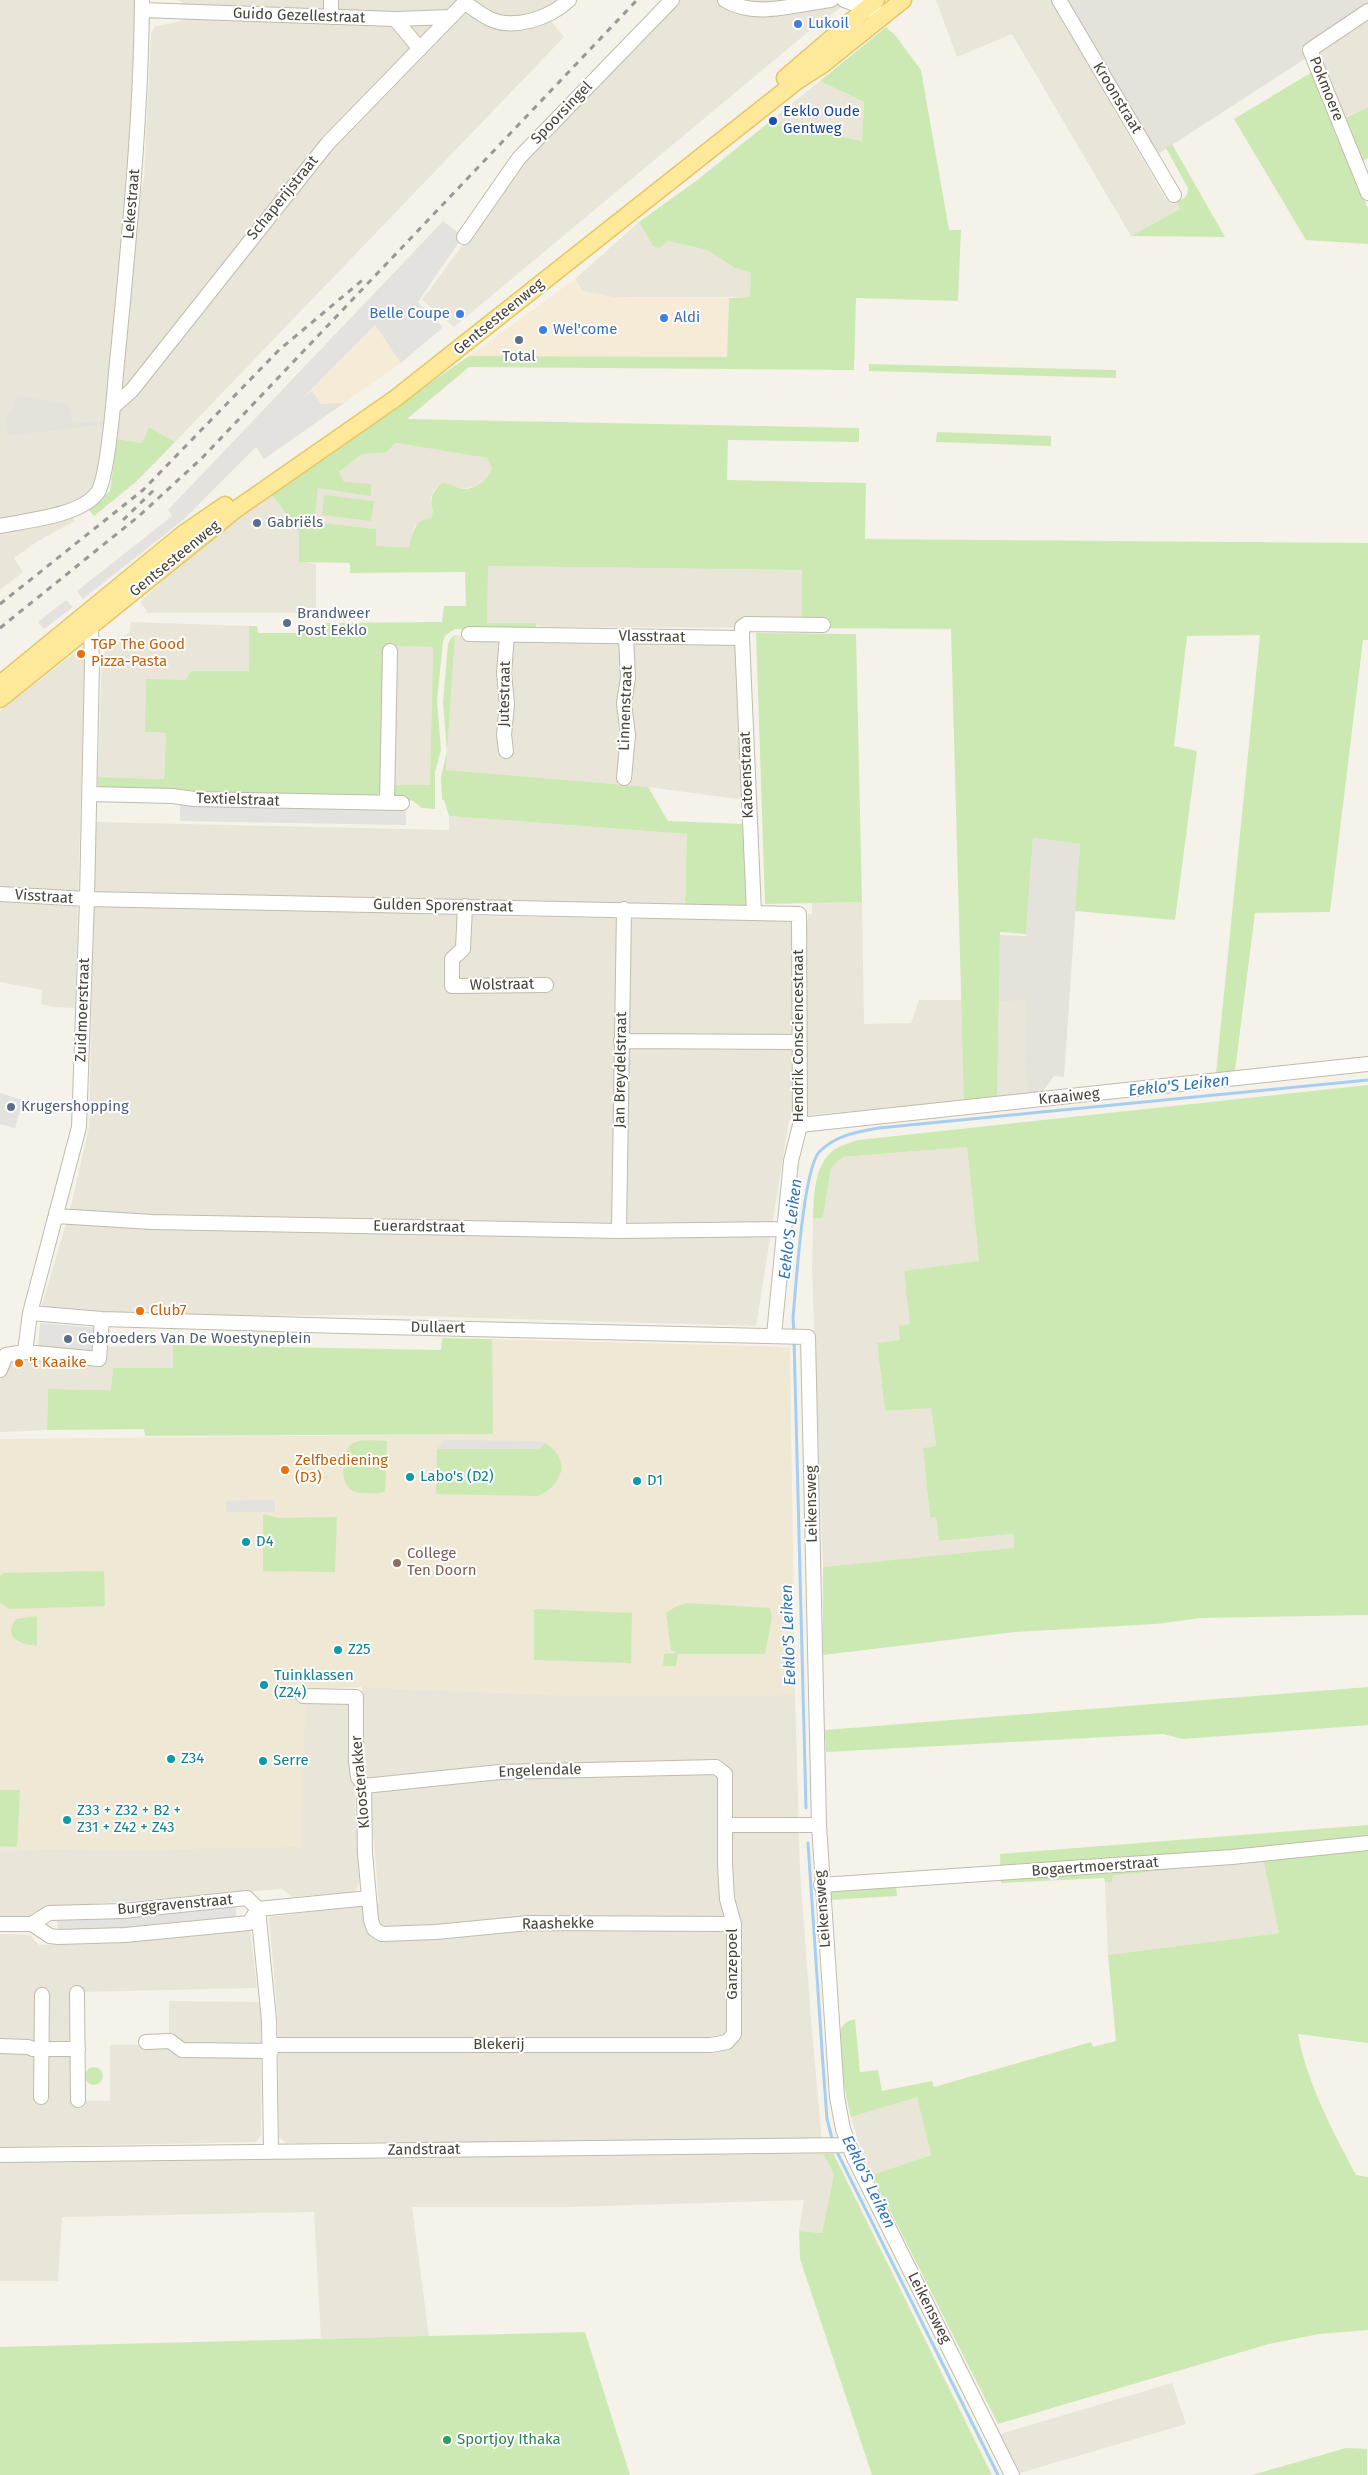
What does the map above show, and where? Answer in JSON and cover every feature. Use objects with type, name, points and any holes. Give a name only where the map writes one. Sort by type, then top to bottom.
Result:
[{"type":"main road","name":"Gentsesteenweg","points":[[86,622],[235,510],[396,398],[448,359],[791,86],[822,65],[903,0]]},
{"type":"main road","name":"Gentsesteenweg","points":[[86,622],[189,530],[421,370],[793,73],[871,4]]},
{"type":"main road","points":[[0,684],[86,622]]},
{"type":"main road","points":[[0,699],[86,622]]},
{"type":"street","points":[[331,0],[331,17]]},
{"type":"street","points":[[466,1],[489,19],[504,23],[541,18],[552,13],[569,0]]},
{"type":"street","name":"Spoorsingel","points":[[464,237],[498,186],[525,151],[672,0]]},
{"type":"street","points":[[725,0],[740,8],[754,10],[831,0]]},
{"type":"street","points":[[844,0],[871,4],[884,16]]},
{"type":"street","name":"Kroonstraat","points":[[1059,0],[1174,195]]},
{"type":"street","name":"Schaperijstraat","points":[[113,407],[132,390],[328,143],[466,1]]},
{"type":"street","name":"Guido Gezellestraat","points":[[142,5],[331,17],[395,19],[451,16]]},
{"type":"street","name":"Lekestraat","points":[[0,526],[73,510],[91,500],[102,482],[113,407],[140,112],[142,5]]},
{"type":"street","name":"Pokmoere","points":[[1368,11],[1310,50],[1368,193]]},
{"type":"street","points":[[395,19],[420,49]]},
{"type":"street","name":"Zuidmoerstraat","points":[[25,1352],[30,1313],[80,1127],[90,794],[88,779],[91,686],[86,622]]},
{"type":"street","points":[[742,638],[742,627],[746,624],[823,625]]},
{"type":"street","name":"Vlasstraat","points":[[469,634],[742,638]]},
{"type":"street","name":"Jutestraat","points":[[506,751],[504,735],[507,704],[504,673],[507,636]]},
{"type":"street","name":"Linnenstraat","points":[[624,778],[628,735],[624,703],[628,678],[626,637]]},
{"type":"street","name":"Katoenstraat","points":[[742,638],[754,912]]},
{"type":"street","points":[[387,803],[390,651]]},
{"type":"street","name":"Textielstraat","points":[[90,794],[173,796],[194,799],[402,804]]},
{"type":"street","name":"Visstraat","points":[[0,894],[87,899]]},
{"type":"street","name":"Gulden Sporenstraat","points":[[87,899],[799,914]]},
{"type":"street","name":"Wolstraat","points":[[465,906],[463,948],[452,959],[452,986],[546,985]]},
{"type":"street","name":"Jan Breydelstraat","points":[[619,1231],[624,909]]},
{"type":"street","name":"Hendrik Consciencestraat","points":[[780,1335],[783,1229],[786,1217],[791,1161],[800,1125],[799,914]]},
{"type":"street","points":[[621,1041],[799,1042]]},
{"type":"street","name":"Kraaiweg","points":[[800,1125],[1368,1064]]},
{"type":"street","name":"Euerardstraat","points":[[56,1216],[152,1222],[619,1231],[783,1229]]},
{"type":"street","points":[[0,1370],[6,1355],[25,1352],[99,1359],[102,1319],[30,1313]]},
{"type":"street","name":"Dullaert","points":[[102,1319],[780,1335]]},
{"type":"street","name":"Leikensweg","points":[[780,1335],[808,1337],[821,1885],[838,2097],[845,2145],[861,2173],[1012,2475]]},
{"type":"street","name":"Kloosterakker","points":[[303,1696],[356,1697],[358,1776],[364,1786],[371,1920],[374,1929],[382,1934]]},
{"type":"street","name":"Engelendale","points":[[364,1786],[500,1772],[716,1767]]},
{"type":"street","name":"Ganzepoel","points":[[716,1767],[725,1774],[727,1900],[734,1924],[734,2034],[726,2042]]},
{"type":"street","points":[[726,1824],[819,1826]]},
{"type":"street","name":"Bogaertmoerstraat","points":[[821,1885],[1196,1860],[1368,1843]]},
{"type":"street","name":"Burggravenstraat","points":[[0,1924],[32,1924],[49,1913],[123,1911],[247,1898],[258,1909],[249,1923],[125,1935],[50,1936],[32,1924]]},
{"type":"street","points":[[271,2152],[270,2048],[258,1909],[369,1898]]},
{"type":"street","name":"Raashekke","points":[[382,1934],[436,1932],[529,1923],[734,1924]]},
{"type":"street","points":[[77,1993],[78,2100]]},
{"type":"street","points":[[42,1995],[42,2097]]},
{"type":"street","name":"Blekerij","points":[[146,2042],[170,2041],[182,2050],[711,2045],[726,2042]]},
{"type":"street","points":[[0,2046],[78,2049]]},
{"type":"street","name":"Zandstraat","points":[[0,2155],[845,2145]]},
{"type":"shaded area","points":[[0,0],[134,0],[134,71],[132,136],[104,420],[73,423],[71,408],[15,395],[12,411],[5,417],[8,436],[104,425],[98,474],[90,494],[66,506],[75,521],[38,541],[14,558],[23,572],[0,590]]},
{"type":"shaded area","points":[[176,0],[559,0],[544,13],[564,37],[175,442],[149,427],[142,443],[117,439],[116,435],[140,196],[144,179],[151,34],[154,27],[181,21],[182,1]]},
{"type":"shaded area","points":[[676,0],[851,0],[808,32],[454,327],[422,300],[518,170],[579,98]]},
{"type":"shaded area","points":[[936,0],[1051,0],[1166,200],[1177,202],[1180,209],[1131,236],[1012,34],[957,57]]},
{"type":"shaded area","points":[[1068,0],[1368,0],[1368,18],[1158,154]]},
{"type":"shaded area","points":[[1368,18],[1368,107],[1345,117],[1317,51]]},
{"type":"shaded area","points":[[820,81],[864,102],[862,142],[780,125],[773,119]]},
{"type":"shaded area","points":[[443,221],[463,236],[418,302],[443,327],[401,363],[375,325],[302,399],[312,391],[321,404],[344,403],[264,459],[256,447],[183,520],[83,599],[77,591],[172,516],[168,510]]},
{"type":"shaded area","points":[[639,222],[653,246],[659,247],[668,241],[707,250],[735,268],[751,273],[750,297],[612,297],[582,291],[575,279]]},
{"type":"shaded area","points":[[575,279],[582,291],[612,297],[729,298],[727,357],[469,356]]},
{"type":"shaded area","points":[[375,325],[401,363],[264,459],[256,446]]},
{"type":"shaded area","points":[[15,395],[65,404],[71,408],[73,423],[104,420],[104,425],[8,436],[5,417],[12,411]]},
{"type":"shaded area","points":[[396,443],[487,458],[492,469],[488,478],[478,486],[461,489],[443,482],[434,490],[430,500],[433,512],[431,518],[414,526],[409,547],[376,546],[376,529],[313,522],[318,488],[344,482],[339,472],[362,454],[385,453]]},
{"type":"shaded area","points":[[271,493],[299,532],[299,561],[316,564],[316,613],[148,613],[140,602],[186,559]]},
{"type":"shaded area","points":[[487,566],[802,570],[802,628],[554,627],[538,626],[536,623],[487,623]]},
{"type":"shaded area","points":[[66,600],[73,607],[44,629],[38,622]]},
{"type":"shaded area","points":[[131,622],[249,626],[249,671],[191,671],[146,732],[166,733],[164,779],[98,777],[102,654],[130,632]]},
{"type":"shaded area","points":[[455,635],[511,639],[737,643],[745,800],[648,787],[446,771]]},
{"type":"shaded area","points":[[85,645],[75,1008],[53,1007],[41,1004],[42,990],[0,982],[0,711]]},
{"type":"shaded area","points":[[383,646],[433,647],[430,786],[380,785]]},
{"type":"shaded area","points":[[180,804],[406,808],[406,825],[180,821]]},
{"type":"shaded area","points":[[449,816],[687,834],[685,904],[476,900],[472,916],[808,921],[808,914],[812,914],[812,903],[862,902],[864,1024],[911,1023],[919,1000],[963,1000],[964,1102],[807,1115],[789,1120],[756,1326],[380,1315],[180,1316],[56,1310],[43,1307],[70,1210],[89,1127],[96,822],[449,830]]},
{"type":"shaded area","points":[[1033,838],[1080,844],[1064,1077],[1054,1076],[1043,1091],[1028,1093],[1025,1063],[1027,1000],[998,1002],[1000,935],[1026,936]]},
{"type":"shaded area","points":[[1027,1000],[1025,1063],[1028,1093],[997,1098],[998,1002]]},
{"type":"shaded area","name":"Krugershopping","points":[[0,1093],[23,1100],[15,1128],[0,1124]]},
{"type":"shaded area","points":[[967,1147],[979,1261],[910,1325],[900,1340],[877,1343],[885,1411],[931,1407],[936,1447],[923,1449],[930,1518],[936,1517],[939,1541],[1013,1534],[1014,1549],[823,1567],[812,1270],[813,1218],[823,1218],[831,1168],[843,1157]]},
{"type":"shaded area","name":"Gebroeders Van De Woestyneplein","points":[[40,1323],[98,1328],[96,1355],[38,1350]]},
{"type":"shaded area","name":"College Ten Doorn","points":[[492,1339],[790,1347],[795,1695],[581,1696],[362,1687],[306,1689],[301,1847],[0,1851],[0,1439],[492,1434]]},
{"type":"shaded area","points":[[173,1345],[173,1368],[113,1368],[112,1390],[48,1389],[47,1430],[0,1432],[0,1380],[11,1357],[104,1347]]},
{"type":"shaded area","points":[[445,1440],[536,1441],[545,1443],[539,1449],[437,1449]]},
{"type":"shaded area","points":[[275,1500],[275,1512],[226,1512],[226,1501]]},
{"type":"shaded area","points":[[362,1687],[581,1696],[795,1695],[800,1872],[811,2020],[823,2154],[834,2174],[822,2233],[799,2231],[804,2200],[566,2207],[412,2207],[429,2337],[321,2338],[314,2212],[62,2217],[58,2281],[0,2281],[0,2160],[404,2157],[404,2142],[286,2143],[279,2137],[278,2023],[269,1917],[379,1903],[371,1804],[365,1766]]},
{"type":"shaded area","points":[[305,1700],[350,1700],[359,1881],[358,1887],[354,1892],[292,1897],[282,1889],[42,1908],[33,1918],[0,1918],[0,1851],[43,1849]]},
{"type":"shaded area","points":[[1263,1859],[1279,1933],[1108,1955],[1105,1882],[1112,1882],[1112,1876]]},
{"type":"shaded area","points":[[235,1903],[237,1920],[58,1933],[57,1916]]},
{"type":"shaded area","points":[[250,1930],[257,1988],[80,1992],[81,2101],[110,2101],[110,2045],[169,2045],[169,2001],[261,2002],[261,2135],[256,2142],[0,2147],[0,1934],[30,1935],[39,1945],[124,1942]]},
{"type":"shaded area","points":[[917,2096],[931,2155],[872,2175],[861,2150],[851,2117]]},
{"type":"shaded area","points":[[1172,2383],[1186,2424],[1020,2473],[1000,2434]]},
{"type":"green space","points":[[886,27],[896,36],[921,70],[949,230],[961,230],[958,301],[856,298],[854,370],[469,367],[407,419],[859,428],[859,442],[728,440],[727,480],[866,483],[865,539],[1368,543],[1368,640],[1363,640],[1330,912],[1255,913],[1235,1071],[1216,1073],[1260,635],[1187,636],[1174,746],[1197,751],[1175,920],[1075,911],[1080,844],[1033,838],[1026,934],[1000,932],[997,1098],[964,1102],[951,629],[802,628],[802,570],[488,566],[487,623],[536,623],[537,631],[455,629],[446,635],[443,641],[437,701],[441,750],[435,772],[435,809],[422,808],[413,801],[394,797],[390,785],[430,785],[433,647],[383,646],[380,791],[375,799],[102,789],[98,786],[98,777],[164,779],[166,733],[145,732],[146,679],[185,680],[191,671],[249,671],[249,626],[257,626],[258,633],[327,633],[323,623],[442,622],[444,606],[466,606],[465,572],[350,573],[350,563],[299,562],[299,532],[271,493],[469,356],[727,357],[729,298],[750,297],[751,273],[735,268],[707,250],[668,241],[659,248],[653,246],[639,222],[696,181],[773,119],[780,125],[862,141],[864,102],[820,81]],"holes":[[[396,443],[487,458],[492,469],[487,477],[473,488],[463,489],[443,482],[436,489],[432,496],[433,512],[431,518],[425,519],[418,524],[413,532],[409,547],[376,546],[376,529],[314,522],[318,488],[371,496],[371,484],[344,482],[339,472],[362,454],[385,453]]]},
{"type":"green space","points":[[1312,72],[1317,80],[1368,209],[1368,244],[1306,240],[1234,119]]},
{"type":"green space","points":[[1368,107],[1368,158],[1362,161],[1345,118]]},
{"type":"green space","points":[[1172,144],[1225,237],[1131,236],[1180,209],[1177,202],[1187,195],[1188,188],[1166,148]]},
{"type":"green space","points":[[869,364],[1116,370],[1116,378],[869,371]]},
{"type":"green space","points":[[149,427],[175,442],[137,481],[94,516],[89,510],[110,491],[117,439],[142,443]]},
{"type":"green space","points":[[937,432],[1051,436],[1051,446],[936,442]]},
{"type":"green space","points":[[324,495],[374,501],[371,521],[322,515]]},
{"type":"green space","points":[[756,633],[856,634],[862,902],[765,904]]},
{"type":"green space","points":[[455,635],[446,770],[648,787],[668,821],[745,824],[748,905],[685,904],[687,834],[449,816],[444,800],[442,800],[441,777],[447,751],[443,702],[448,644]]},
{"type":"green space","points":[[1368,1085],[1368,1615],[1201,1618],[1156,1624],[1015,1632],[823,1655],[823,1567],[1014,1548],[1013,1534],[939,1541],[936,1517],[930,1518],[923,1448],[936,1446],[931,1408],[885,1411],[877,1343],[900,1340],[899,1326],[910,1324],[904,1271],[979,1261],[967,1147],[843,1157],[831,1168],[823,1218],[813,1218],[817,1178],[820,1168],[831,1153],[841,1146],[858,1140]]},
{"type":"green space","points":[[442,1338],[492,1339],[493,1434],[145,1436],[144,1429],[47,1430],[48,1389],[111,1390],[113,1368],[173,1368],[173,1345],[441,1350]]},
{"type":"green space","points":[[387,1441],[385,1491],[378,1493],[354,1492],[345,1483],[343,1470],[348,1449],[356,1442]]},
{"type":"green space","points":[[545,1443],[559,1456],[561,1471],[553,1485],[538,1496],[436,1494],[437,1449],[539,1449]]},
{"type":"green space","points":[[263,1514],[279,1518],[337,1517],[335,1572],[263,1571]]},
{"type":"green space","points":[[104,1571],[105,1606],[10,1609],[0,1603],[0,1576],[3,1573]]},
{"type":"green space","points":[[688,1603],[770,1608],[772,1617],[765,1654],[678,1654],[676,1666],[663,1666],[664,1654],[677,1653],[671,1650],[666,1613],[677,1606]]},
{"type":"green space","points":[[534,1609],[632,1613],[631,1663],[534,1660]]},
{"type":"green space","points":[[37,1616],[37,1646],[25,1644],[15,1639],[11,1631],[16,1619]]},
{"type":"green space","points":[[1368,1687],[1368,1725],[1183,1739],[1163,1734],[826,1752],[825,1730]]},
{"type":"green space","points":[[0,1790],[20,1790],[17,1847],[0,1846]]},
{"type":"green space","points":[[1368,1825],[1368,2043],[1298,2034],[1314,2089],[1330,2124],[1356,2175],[1368,2177],[1368,2330],[1319,2334],[1269,2344],[998,2424],[872,2175],[931,2155],[917,2097],[851,2117],[840,2057],[839,2044],[842,2027],[846,2022],[855,2019],[860,2072],[878,2070],[882,2091],[932,2081],[934,2087],[1091,2042],[1093,2047],[1116,2041],[1108,1955],[1279,1933],[1263,1859],[1112,1876],[1112,1882],[1105,1882],[1104,1878],[1001,1883],[1000,1854]]},
{"type":"green space","points":[[896,1883],[897,1896],[829,1900],[829,1888]]},
{"type":"green space","points":[[90,2067],[98,2067],[103,2072],[101,2083],[90,2085],[85,2080],[85,2072]]},
{"type":"green space","points":[[833,2153],[992,2475],[872,2475],[800,2259],[799,2231],[822,2233],[834,2174],[823,2154]]},
{"type":"green space","points":[[585,2332],[630,2475],[0,2475],[0,2347]]},
{"type":"green space","points":[[1346,2448],[1367,2449],[1367,2475],[1252,2475]]},
{"type":"waterway","name":"Eeklo'S Leiken","points":[[794,1333],[793,1317],[798,1256],[809,1180],[814,1162],[820,1151],[833,1141],[855,1133],[879,1128],[1368,1080]]},
{"type":"waterway","name":"Eeklo'S Leiken","points":[[794,1339],[806,1808]]},
{"type":"waterway","name":"Eeklo'S Leiken","points":[[808,1843],[827,2119],[833,2142]]},
{"type":"waterway","name":"Eeklo'S Leiken","points":[[836,2150],[998,2475]]},
{"type":"railway","points":[[0,628],[139,516],[202,458],[637,0]]},
{"type":"railway","points":[[0,604],[143,490],[279,350],[365,278]]},
{"type":"railway","points":[[123,520],[156,488]]},
{"type":"place","name":"Lukoil","points":[[798,24]]},
{"type":"place","name":"Eeklo Oude Gentweg","points":[[773,121]]},
{"type":"place","name":"Belle Coupe","points":[[460,314]]},
{"type":"place","name":"Aldi","points":[[664,318]]},
{"type":"place","name":"Wel'come","points":[[543,330]]},
{"type":"place","name":"Total","points":[[519,340]]},
{"type":"place","name":"Gabriëls","points":[[257,523]]},
{"type":"place","name":"Brandweer Post Eeklo","points":[[287,623]]},
{"type":"place","name":"TGP The Good Pizza-Pasta","points":[[81,654]]},
{"type":"place","name":"Krugershopping","points":[[11,1107]]},
{"type":"place","name":"Club7","points":[[140,1311]]},
{"type":"place","name":"Gebroeders Van De Woestyneplein","points":[[68,1339]]},
{"type":"place","name":"'t Kaaike","points":[[19,1363]]},
{"type":"place","name":"Zelfbediening (D3)","points":[[285,1470]]},
{"type":"place","name":"Labo's (D2)","points":[[410,1477]]},
{"type":"place","name":"D1","points":[[637,1481]]},
{"type":"place","name":"D4","points":[[246,1542]]},
{"type":"place","name":"College Ten Doorn","points":[[397,1563]]},
{"type":"place","name":"Z25","points":[[338,1650]]},
{"type":"place","name":"Tuinklassen (Z24)","points":[[264,1685]]},
{"type":"place","name":"Z34","points":[[171,1759]]},
{"type":"place","name":"Serre","points":[[263,1761]]},
{"type":"place","name":"Z33 + Z32 + B2 + Z31 + Z42 + Z43","points":[[67,1820]]},
{"type":"place","name":"Sportjoy Ithaka","points":[[447,2440]]}]
